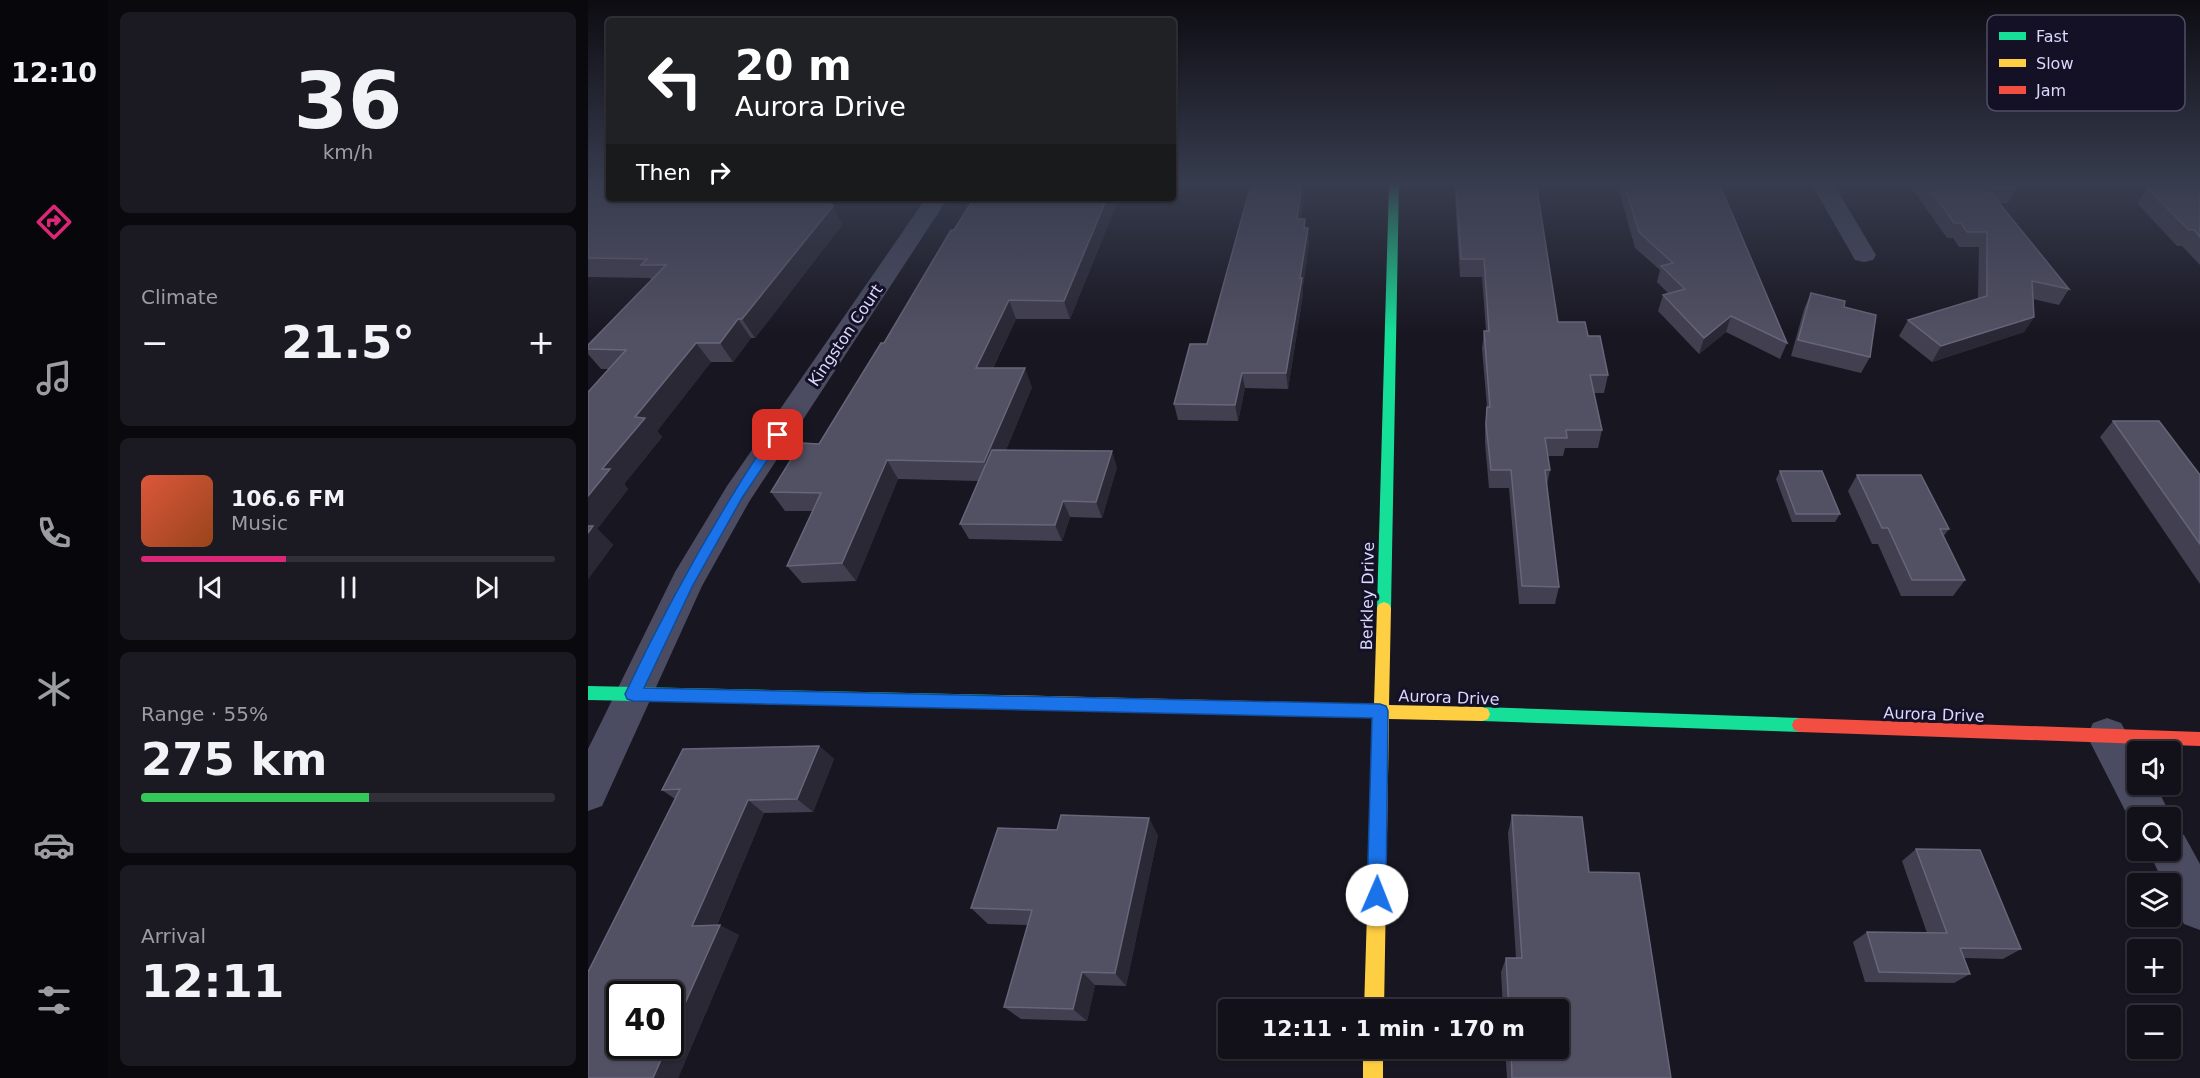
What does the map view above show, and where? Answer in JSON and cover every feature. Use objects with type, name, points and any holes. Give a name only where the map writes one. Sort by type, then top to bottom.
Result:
[{"type":"street","name":"Kingston Court","points":[[588,792],[687,582],[738,494],[913,233]]},
{"type":"street","name":"Berkley Drive","points":[[1374,999],[1393,233]]},
{"type":"street","points":[[1851,233],[1864,255]]},
{"type":"street","name":"Aurora Drive","points":[[588,693],[1380,711],[2200,739]]},
{"type":"street","points":[[2107,736],[2145,807]]},
{"type":"street","points":[[2175,861],[2200,908]]},
{"type":"street","points":[[1373,1059],[1373,1078]]},
{"type":"building","points":[[588,233],[811,233],[720,343],[696,343],[635,417],[645,418],[602,469],[610,469],[588,496],[588,392],[626,350],[588,349],[588,345],[666,265],[641,265],[647,259],[588,258]]},
{"type":"building","points":[[949,233],[1092,233],[1064,301],[1009,300],[976,368],[1025,368],[984,462],[887,460],[842,563],[787,566],[821,493],[771,492],[801,443],[819,444],[881,343],[884,343]]},
{"type":"building","points":[[1238,233],[1307,233],[1286,373],[1242,373],[1235,405],[1174,404],[1190,344],[1207,344]]},
{"type":"building","points":[[1459,233],[1544,233],[1558,322],[1585,322],[1588,336],[1600,336],[1608,375],[1590,375],[1602,430],[1566,430],[1567,438],[1545,438],[1550,470],[1545,470],[1559,587],[1522,586],[1511,470],[1491,470],[1486,424],[1487,407],[1490,407],[1484,331],[1489,331],[1484,259],[1461,259]]},
{"type":"building","points":[[1640,233],[1740,233],[1787,343],[1731,316],[1704,338],[1663,295],[1685,289],[1661,266],[1673,263]]},
{"type":"building","points":[[1987,233],[2024,233],[2069,289],[2032,281],[2034,317],[1941,346],[1908,320],[1987,296]]},
{"type":"building","points":[[1811,293],[1845,301],[1844,307],[1876,315],[1870,357],[1798,340]]},
{"type":"building","points":[[2113,421],[2159,421],[2200,475],[2200,544]]},
{"type":"building","points":[[992,450],[1112,451],[1096,502],[1063,501],[1055,525],[960,524]]},
{"type":"building","points":[[1780,471],[1822,471],[1840,514],[1796,514]]},
{"type":"building","points":[[1857,475],[1921,475],[1949,529],[1940,529],[1965,580],[1912,580],[1888,528],[1882,528]]},
{"type":"building","points":[[819,746],[797,799],[748,800],[692,926],[720,925],[684,1006],[684,981],[606,981],[606,1059],[661,1059],[653,1078],[588,1078],[588,972],[680,789],[662,790],[683,749]]},
{"type":"building","points":[[1061,815],[1149,818],[1115,973],[1082,972],[1073,1009],[1004,1007],[1032,910],[971,908],[998,828],[1057,830]]},
{"type":"building","points":[[1512,815],[1582,817],[1589,872],[1639,873],[1671,1078],[1512,1078],[1511,1059],[1569,1059],[1569,999],[1508,999],[1506,958],[1522,958]]},
{"type":"building","points":[[1916,849],[1980,850],[2021,949],[1960,948],[1970,974],[1879,972],[1867,932],[1947,933]]},
{"type":"traffic: fast","points":[[1384,608],[1393,233]]},
{"type":"traffic: fast","points":[[588,693],[1001,702]]},
{"type":"traffic: fast","points":[[1482,714],[1800,725]]},
{"type":"traffic: slow","points":[[1374,999],[1384,608]]},
{"type":"traffic: slow","points":[[1001,702],[1482,714]]},
{"type":"traffic: slow","points":[[1373,1059],[1373,1078]]},
{"type":"traffic: jam","points":[[1800,725],[2200,739]]},
{"type":"route","points":[[778,435],[738,494],[687,582],[633,694],[1380,711],[1377,895]]}]
